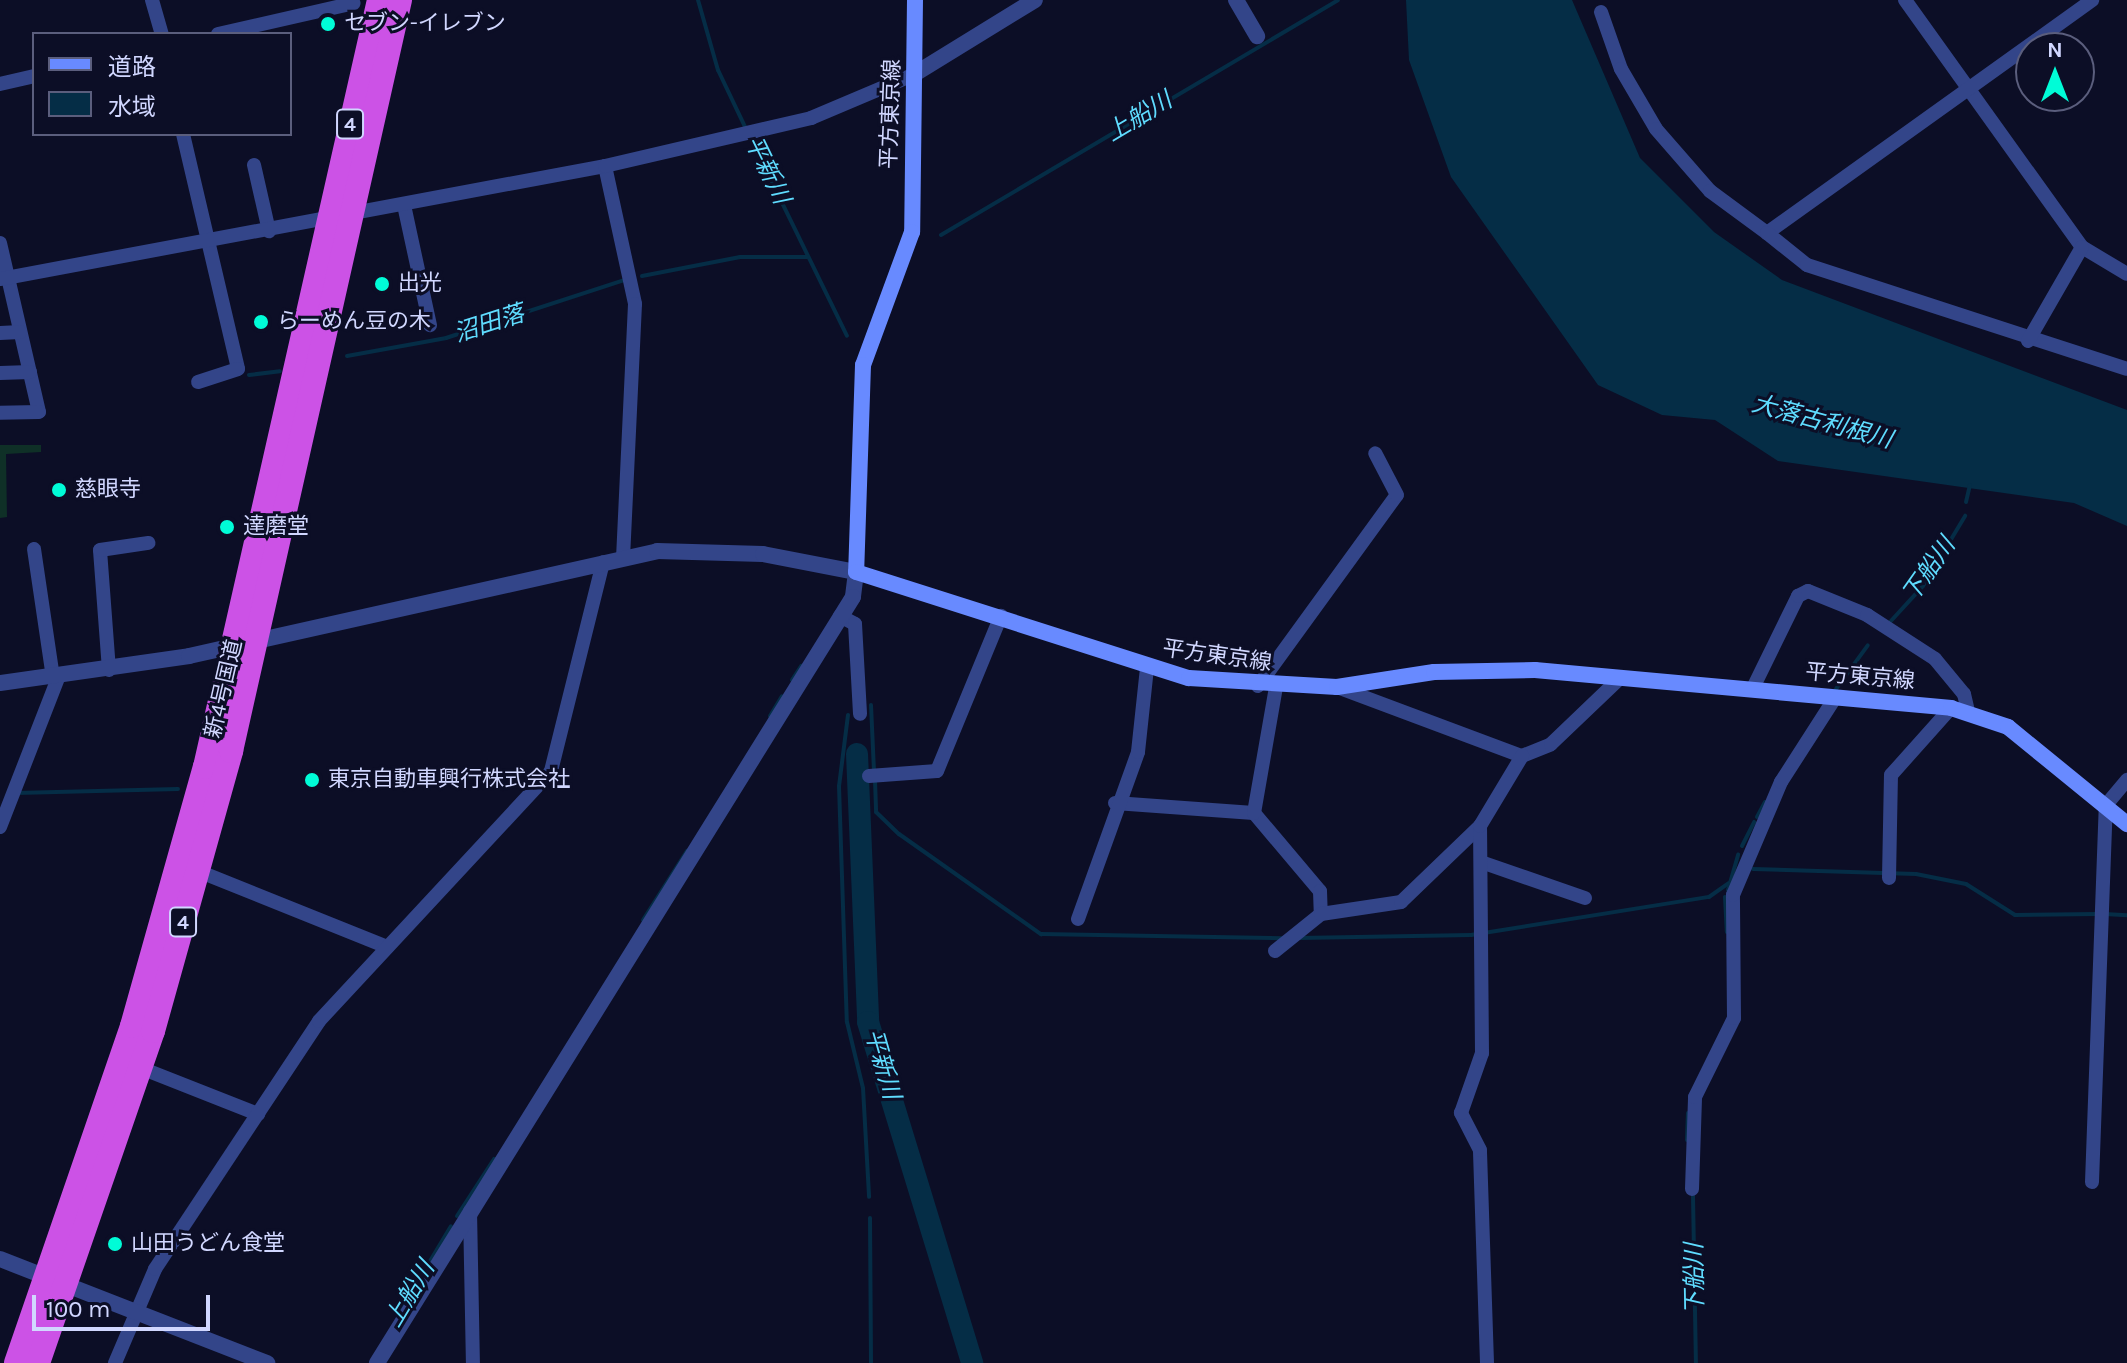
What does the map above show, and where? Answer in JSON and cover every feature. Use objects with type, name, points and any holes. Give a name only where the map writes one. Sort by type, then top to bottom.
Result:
[{"type":"highway","name":"新4号国道","points":[[16,1363],[57,1279],[141,1068],[198,871],[341,217],[400,0]]},
{"type":"highway","name":"新4号国道","points":[[341,217],[366,1]]},
{"type":"highway","name":"新4号国道","points":[[38,1363],[57,1279],[247,643]]},
{"type":"main road","name":"平方東京線","points":[[915,0],[911,241],[863,365],[856,572],[1001,616],[1147,668],[1258,686],[1337,687],[1489,669],[1960,710],[2008,727],[2127,824]]},
{"type":"street","points":[[152,0],[161,32]]},
{"type":"street","points":[[4,279],[209,243],[605,166],[811,118],[913,75],[1035,0]]},
{"type":"street","points":[[1236,0],[1257,36]]},
{"type":"street","points":[[1905,0],[2082,247],[2127,274]]},
{"type":"street","points":[[1767,233],[1972,91],[2092,0]]},
{"type":"street","points":[[227,32],[366,1]]},
{"type":"street","points":[[1601,12],[1621,69],[1656,129],[1710,191],[1807,265],[2028,341],[2127,369]]},
{"type":"street","points":[[0,84],[32,76]]},
{"type":"street","points":[[183,136],[238,369],[198,382]]},
{"type":"street","points":[[254,165],[269,231]]},
{"type":"street","points":[[605,166],[635,304],[623,558]]},
{"type":"street","points":[[404,205],[430,325]]},
{"type":"street","points":[[0,243],[4,279],[39,412],[0,413]]},
{"type":"street","points":[[2028,341],[2082,247]]},
{"type":"street","points":[[0,333],[20,332]]},
{"type":"street","points":[[0,373],[30,372]]},
{"type":"street","points":[[1258,686],[1397,495],[1375,453]]},
{"type":"street","points":[[109,670],[100,550],[148,543]]},
{"type":"street","points":[[0,683],[109,670],[247,643],[603,562],[699,548],[856,572],[840,616],[377,1363]]},
{"type":"street","points":[[0,827],[56,676],[34,549]]},
{"type":"street","points":[[115,1363],[155,1269],[319,1021],[551,771],[603,562]]},
{"type":"street","points":[[1752,690],[1798,596],[1808,591],[1867,615],[1935,659],[1964,694],[1960,710],[1891,775],[1889,878]]},
{"type":"street","points":[[840,616],[855,624],[860,714]]},
{"type":"street","points":[[869,776],[937,771],[1001,616]]},
{"type":"street","points":[[1078,919],[1115,803],[1138,752],[1147,668]]},
{"type":"street","points":[[1275,951],[1321,914],[1401,902],[1480,826],[1522,756],[1551,744],[1620,678]]},
{"type":"street","points":[[1254,813],[1276,687]]},
{"type":"street","points":[[1337,687],[1522,756]]},
{"type":"street","points":[[1692,1189],[1695,1097],[1734,1018],[1733,895],[1781,782],[1835,698]]},
{"type":"street","points":[[2092,1182],[2106,805],[2127,780]]},
{"type":"street","points":[[1115,803],[1254,813],[1318,884],[1321,914]]},
{"type":"street","points":[[1480,826],[1482,1053],[1461,1113],[1480,1150],[1487,1363]]},
{"type":"street","points":[[1481,862],[1585,898]]},
{"type":"street","points":[[198,871],[387,947]]},
{"type":"street","points":[[141,1068],[258,1114]]},
{"type":"street","points":[[470,1211],[473,1363]]},
{"type":"street","points":[[0,1259],[136,1309],[267,1363]]},
{"type":"green space","points":[[0,445],[41,445],[41,452],[6,454],[7,517],[0,518]]},
{"type":"water","name":"大落古利根川","points":[[1406,0],[1572,0],[1640,158],[1714,232],[1782,280],[2127,410],[2127,526],[2074,503],[1778,461],[1715,420],[1662,415],[1598,385],[1451,177],[1409,60]]},
{"type":"waterway","name":"平新川","points":[[698,0],[718,70],[746,129]]},
{"type":"waterway","name":"上船川","points":[[941,235],[1338,0]]},
{"type":"waterway","name":"平新川","points":[[750,137],[847,336]]},
{"type":"waterway","name":"沼田落","points":[[642,276],[740,257],[807,257]]},
{"type":"waterway","name":"沼田落","points":[[347,356],[446,338],[625,280]]},
{"type":"waterway","name":"沼田落","points":[[249,375],[280,371]]},
{"type":"waterway","points":[[1966,502],[1970,485]]},
{"type":"waterway","name":"下船川","points":[[1890,622],[1923,586],[1965,516]]},
{"type":"waterway","name":"下船川","points":[[1836,689],[1868,645]]},
{"type":"waterway","name":"上船川","points":[[792,680],[801,666]]},
{"type":"waterway","name":"上船川","points":[[770,716],[782,696]]},
{"type":"waterway","points":[[871,705],[874,772]]},
{"type":"waterway","points":[[848,715],[839,786],[847,1022],[863,1088],[869,1197]]},
{"type":"waterway","name":"平新川","points":[[857,754],[868,1022],[972,1363]]},
{"type":"waterway","points":[[875,780],[876,812],[899,834],[1041,934],[1282,938]]},
{"type":"waterway","points":[[16,793],[178,789]]},
{"type":"waterway","name":"下船川","points":[[1757,817],[1765,802]]},
{"type":"waterway","name":"下船川","points":[[1742,846],[1754,822]]},
{"type":"waterway","name":"上船川","points":[[643,920],[687,851]]},
{"type":"waterway","name":"下船川","points":[[1728,890],[1738,854]]},
{"type":"waterway","points":[[1753,869],[1916,874],[1966,884],[2015,915],[2097,914]]},
{"type":"waterway","points":[[1299,938],[1471,935],[1709,897],[1729,883]]},
{"type":"waterway","name":"下船川","points":[[1725,897],[1727,932]]},
{"type":"waterway","points":[[2105,914],[2127,915]]},
{"type":"waterway","name":"下船川","points":[[1687,1140],[1688,1113]]},
{"type":"waterway","name":"上船川","points":[[457,1216],[494,1159]]},
{"type":"waterway","name":"下船川","points":[[1693,1196],[1696,1363]]},
{"type":"waterway","points":[[870,1218],[871,1363]]},
{"type":"waterway","name":"上船川","points":[[399,1313],[451,1226]]},
{"type":"place","name":"セブン-イレブン","points":[[328,24]]},
{"type":"place","name":"出光","points":[[382,284]]},
{"type":"place","name":"らーめん豆の木","points":[[261,322]]},
{"type":"place","name":"慈眼寺","points":[[59,490]]},
{"type":"place","name":"達磨堂","points":[[227,527]]},
{"type":"place","name":"東京自動車興行株式会社","points":[[312,780]]},
{"type":"place","name":"山田うどん食堂","points":[[115,1244]]}]
